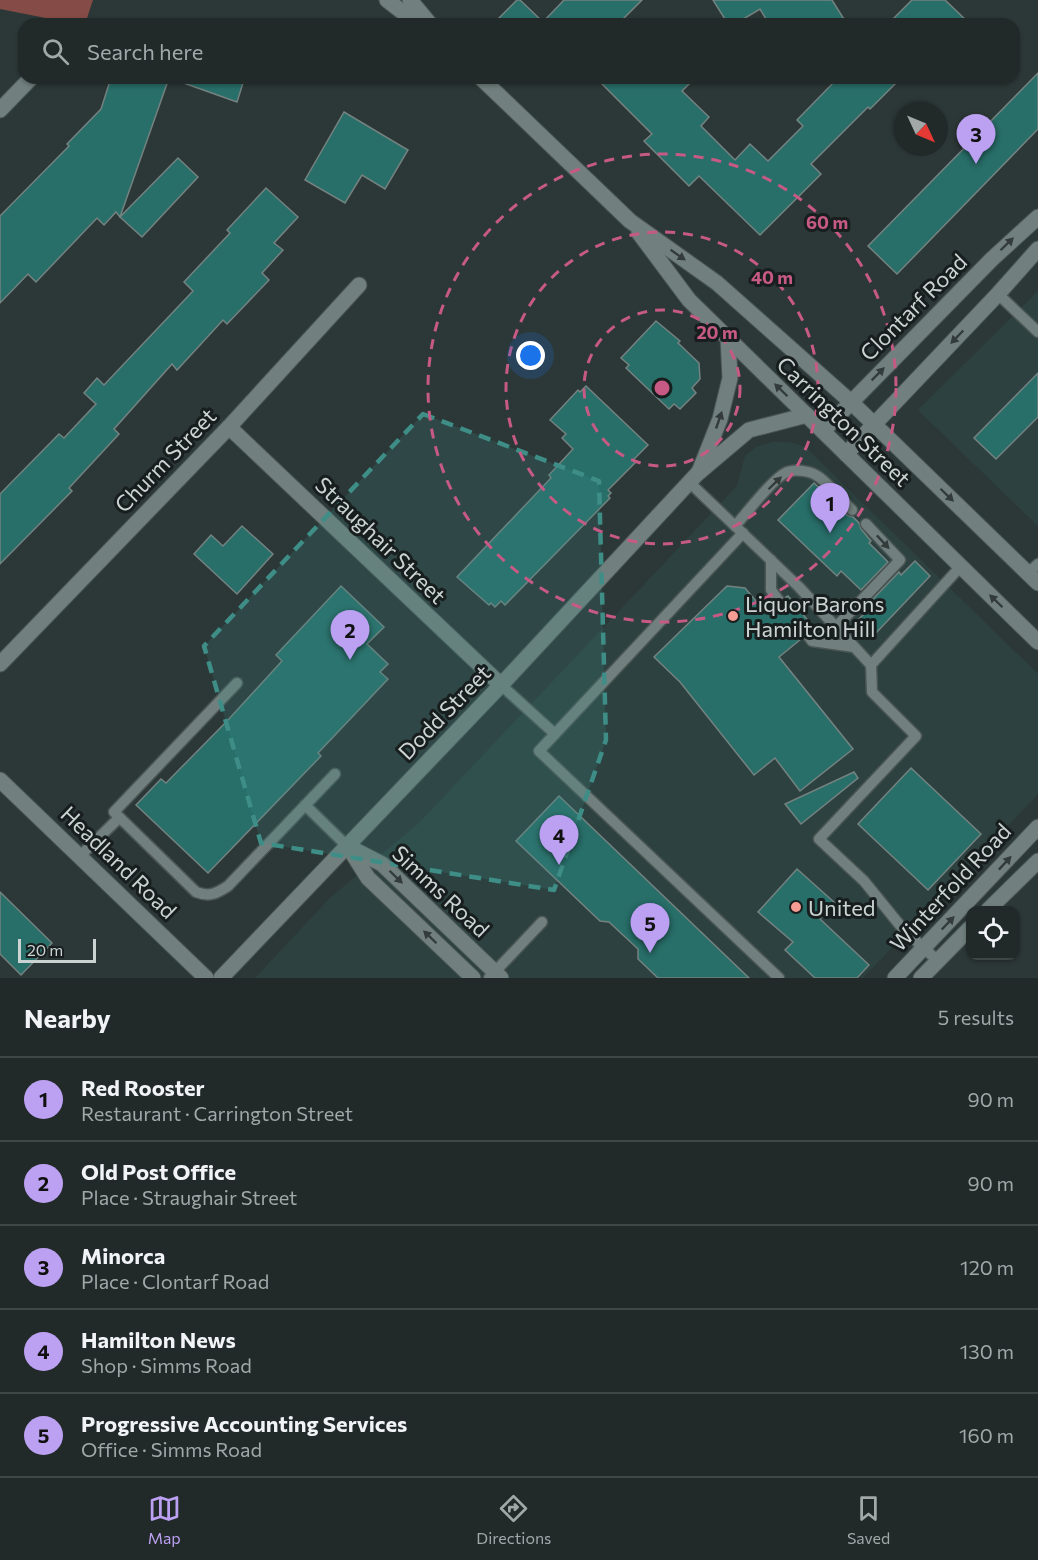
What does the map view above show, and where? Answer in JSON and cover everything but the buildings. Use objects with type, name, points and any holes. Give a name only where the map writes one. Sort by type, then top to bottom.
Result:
[{"type":"street","points":[[387,0],[410,18]]},
{"type":"street","points":[[410,0],[425,18]]},
{"type":"street","points":[[0,110],[25,84]]},
{"type":"street","name":"Carrington Street","points":[[487,84],[630,221],[717,283],[850,402],[1035,574]]},
{"type":"street","name":"Clontarf Road","points":[[823,430],[992,259],[1038,217]]},
{"type":"street","name":"Carrington Street","points":[[630,221],[689,300],[1038,642]]},
{"type":"street","points":[[846,454],[1038,249]]},
{"type":"street","name":"Churm Street","points":[[0,664],[229,427],[359,285]]},
{"type":"street","name":"Dodd Street","points":[[694,479],[720,418],[730,378],[728,338]]},
{"type":"street","name":"Dodd Street","points":[[221,978],[694,479],[749,430],[807,415]]},
{"type":"street","name":"Straughair Street","points":[[229,427],[501,685]]},
{"type":"street","name":"Headland Road","points":[[0,780],[206,978]]},
{"type":"street","name":"Winterfold Road","points":[[895,978],[1038,827]]},
{"type":"street","name":"Simms Road","points":[[347,846],[382,864],[495,976]]},
{"type":"street","name":"Simms Road","points":[[347,846],[368,878],[473,978]]},
{"type":"street","name":"Winterfold Road","points":[[992,906],[1038,861]]},
{"type":"street","name":"Winterfold Road","points":[[921,978],[966,932]]},
{"type":"lane","points":[[998,294],[1038,332]]},
{"type":"lane","points":[[779,978],[539,751],[739,530],[778,478],[787,472],[796,471],[818,476],[852,510]]},
{"type":"lane","points":[[694,479],[739,530],[799,586],[871,665],[872,692],[916,736],[819,839],[864,881],[903,928],[938,961]]},
{"type":"lane","points":[[836,627],[900,560],[866,524]]},
{"type":"lane","points":[[771,560],[771,590],[780,602]]},
{"type":"lane","points":[[871,665],[961,566]]},
{"type":"lane","points":[[807,634],[812,641],[854,647]]},
{"type":"lane","points":[[237,683],[114,812],[196,892],[206,896],[216,894],[228,886],[335,774]]},
{"type":"lane","points":[[501,685],[555,734]]},
{"type":"lane","points":[[305,805],[347,846]]},
{"type":"lane","points":[[80,856],[119,818]]},
{"type":"lane","points":[[495,976],[542,922]]},
{"type":"highlighted area","points":[[423,414],[599,481],[606,740],[554,890],[261,843],[204,646]]},
{"type":"shaded area","points":[[0,0],[93,0],[87,18],[46,18],[0,9]]},
{"type":"shaded area","points":[[1038,291],[1038,526],[918,410]]},
{"type":"shaded area","points":[[772,442],[789,442],[805,447],[1038,674],[1038,794],[863,978],[255,978],[330,898],[419,823],[737,486],[745,456],[756,447]]},
{"type":"place","name":"Minorca","points":[[976,164]]},
{"type":"place","name":"Red Rooster","points":[[830,533]]},
{"type":"place","name":"Liquor Barons Hamilton Hill","points":[[733,616]]},
{"type":"place","name":"Old Post Office","points":[[350,660]]},
{"type":"place","name":"Hamilton News","points":[[559,865]]},
{"type":"place","name":"United","points":[[796,907]]},
{"type":"place","name":"Progressive Accounting Services","points":[[650,953]]}]
